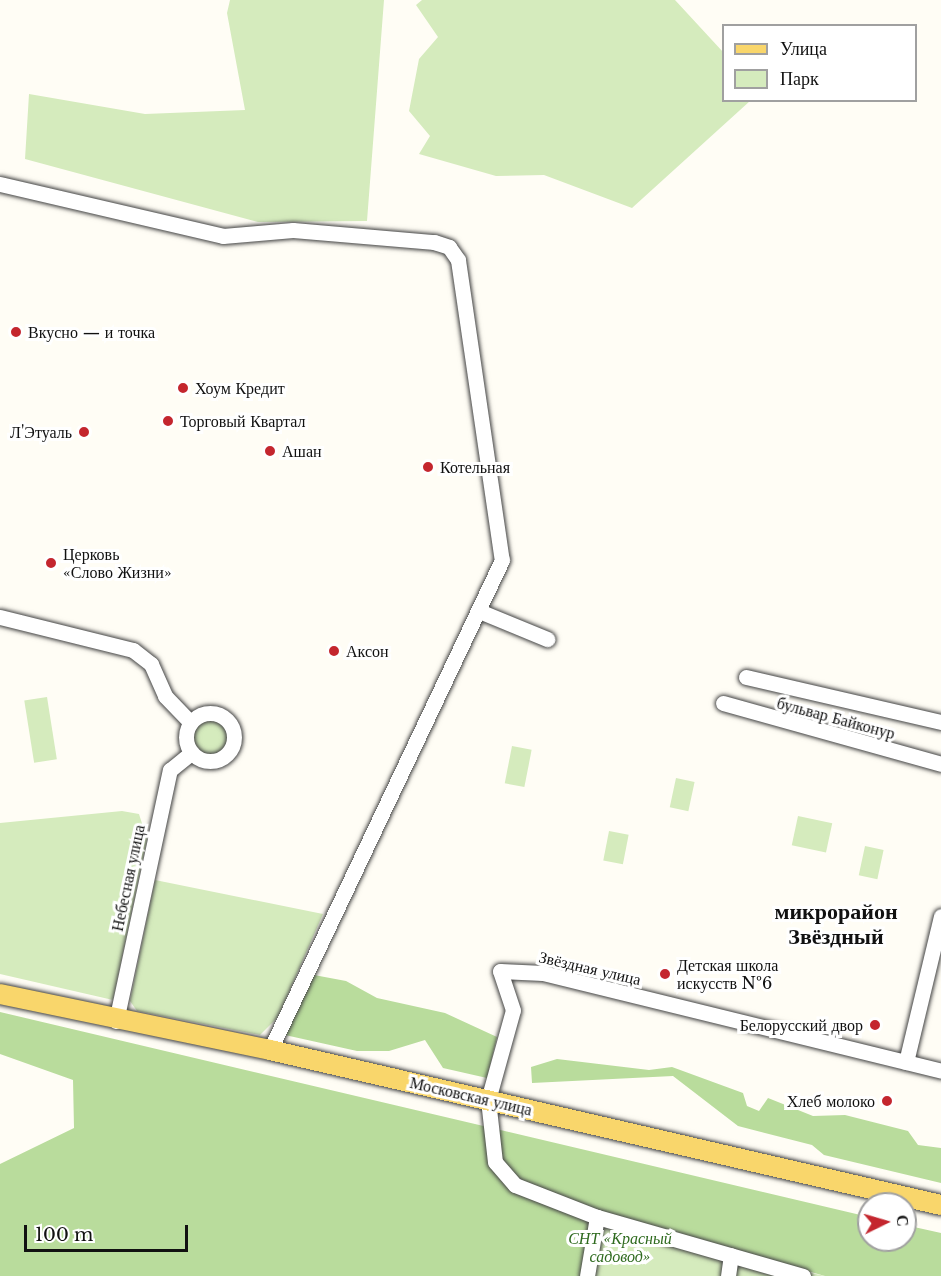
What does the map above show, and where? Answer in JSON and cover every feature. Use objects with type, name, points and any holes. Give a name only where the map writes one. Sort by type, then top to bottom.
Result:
[{"type":"main road","name":"Московская улица","points":[[0,994],[116,1021],[270,1050],[941,1205]]},
{"type":"street","points":[[0,184],[224,236],[245,238],[293,230],[448,247],[458,260],[503,537],[502,560],[270,1050]]},
{"type":"street","points":[[479,611],[548,639]]},
{"type":"street","points":[[0,617],[133,650],[151,664],[165,696],[191,723]]},
{"type":"street","points":[[746,677],[941,722]]},
{"type":"street","name":"бульвар Байконур","points":[[723,703],[941,764]]},
{"type":"street","points":[[207,713],[219,715],[232,728],[234,740],[225,756],[214,761],[192,752],[186,734],[191,723],[207,713]]},
{"type":"street","name":"Небесная улица","points":[[116,1021],[170,770],[192,752]]},
{"type":"street","points":[[906,1062],[941,916]]},
{"type":"street","name":"Звёздная улица","points":[[488,1100],[513,1010],[500,971],[543,973],[941,1071]]},
{"type":"street","points":[[488,1100],[495,1162],[515,1185],[597,1217],[803,1276]]},
{"type":"street","points":[[587,1276],[597,1217]]},
{"type":"street","points":[[728,1276],[731,1255]]},
{"type":"green space","points":[[230,0],[384,0],[367,221],[258,222],[25,159],[29,94],[145,114],[245,110],[227,13]]},
{"type":"green space","points":[[422,0],[675,0],[722,51],[722,102],[749,102],[632,208],[544,175],[496,176],[419,154],[430,136],[409,111],[419,59],[438,37],[416,5]]},
{"type":"green space","points":[[47,697],[57,759],[34,763],[24,701]]},
{"type":"green space","points":[[210,719],[223,725],[229,738],[223,751],[210,757],[197,751],[191,738],[197,725]]},
{"type":"green space","points":[[512,746],[532,750],[524,787],[505,783]]},
{"type":"green space","points":[[676,778],[695,782],[688,811],[670,807]]},
{"type":"green space","points":[[122,811],[139,814],[147,839],[113,1000],[0,974],[0,823]]},
{"type":"green space","points":[[798,816],[832,823],[826,853],[792,845]]},
{"type":"green space","points":[[609,831],[629,835],[623,864],[603,860]]},
{"type":"green space","points":[[865,846],[884,850],[877,879],[859,875]]},
{"type":"green space","points":[[155,880],[323,914],[278,1017],[260,1035],[137,1011],[130,1001]]},
{"type":"green space","points":[[314,975],[346,981],[377,998],[445,1013],[497,1037],[487,1078],[443,1068],[425,1040],[389,1051],[357,1051],[285,1035]]},
{"type":"green space","points":[[0,1012],[857,1214],[857,1252],[917,1252],[917,1228],[941,1233],[941,1276],[825,1276],[597,1212],[587,1276],[0,1276],[0,1164],[74,1128],[73,1080],[0,1054]]},
{"type":"green space","points":[[557,1059],[649,1070],[672,1067],[743,1093],[747,1106],[759,1111],[768,1098],[813,1116],[845,1115],[908,1131],[918,1145],[941,1148],[941,1183],[824,1155],[812,1145],[738,1126],[673,1076],[532,1083],[531,1067]]},
{"type":"green space","name":"СНТ «Красный садовод»","points":[[596,1211],[807,1272],[825,1276],[587,1276]]},
{"type":"place","name":"Вкусно — и точка","points":[[16,332]]},
{"type":"place","name":"Хоум Кредит","points":[[183,388]]},
{"type":"place","name":"Торговый Квартал","points":[[168,421]]},
{"type":"place","name":"Л'Этуаль","points":[[84,432]]},
{"type":"place","name":"Ашан","points":[[270,451]]},
{"type":"place","name":"Котельная","points":[[428,467]]},
{"type":"place","name":"Церковь «Слово Жизни»","points":[[51,563]]},
{"type":"place","name":"Аксон","points":[[334,651]]},
{"type":"place","name":"Детская школа искусств №6","points":[[665,974]]},
{"type":"place","name":"Белорусский двор","points":[[875,1025]]},
{"type":"place","name":"Хлеб молоко","points":[[887,1101]]},
{"type":"district","name":"микрорайон Звёздный","points":[[836,924]]}]
